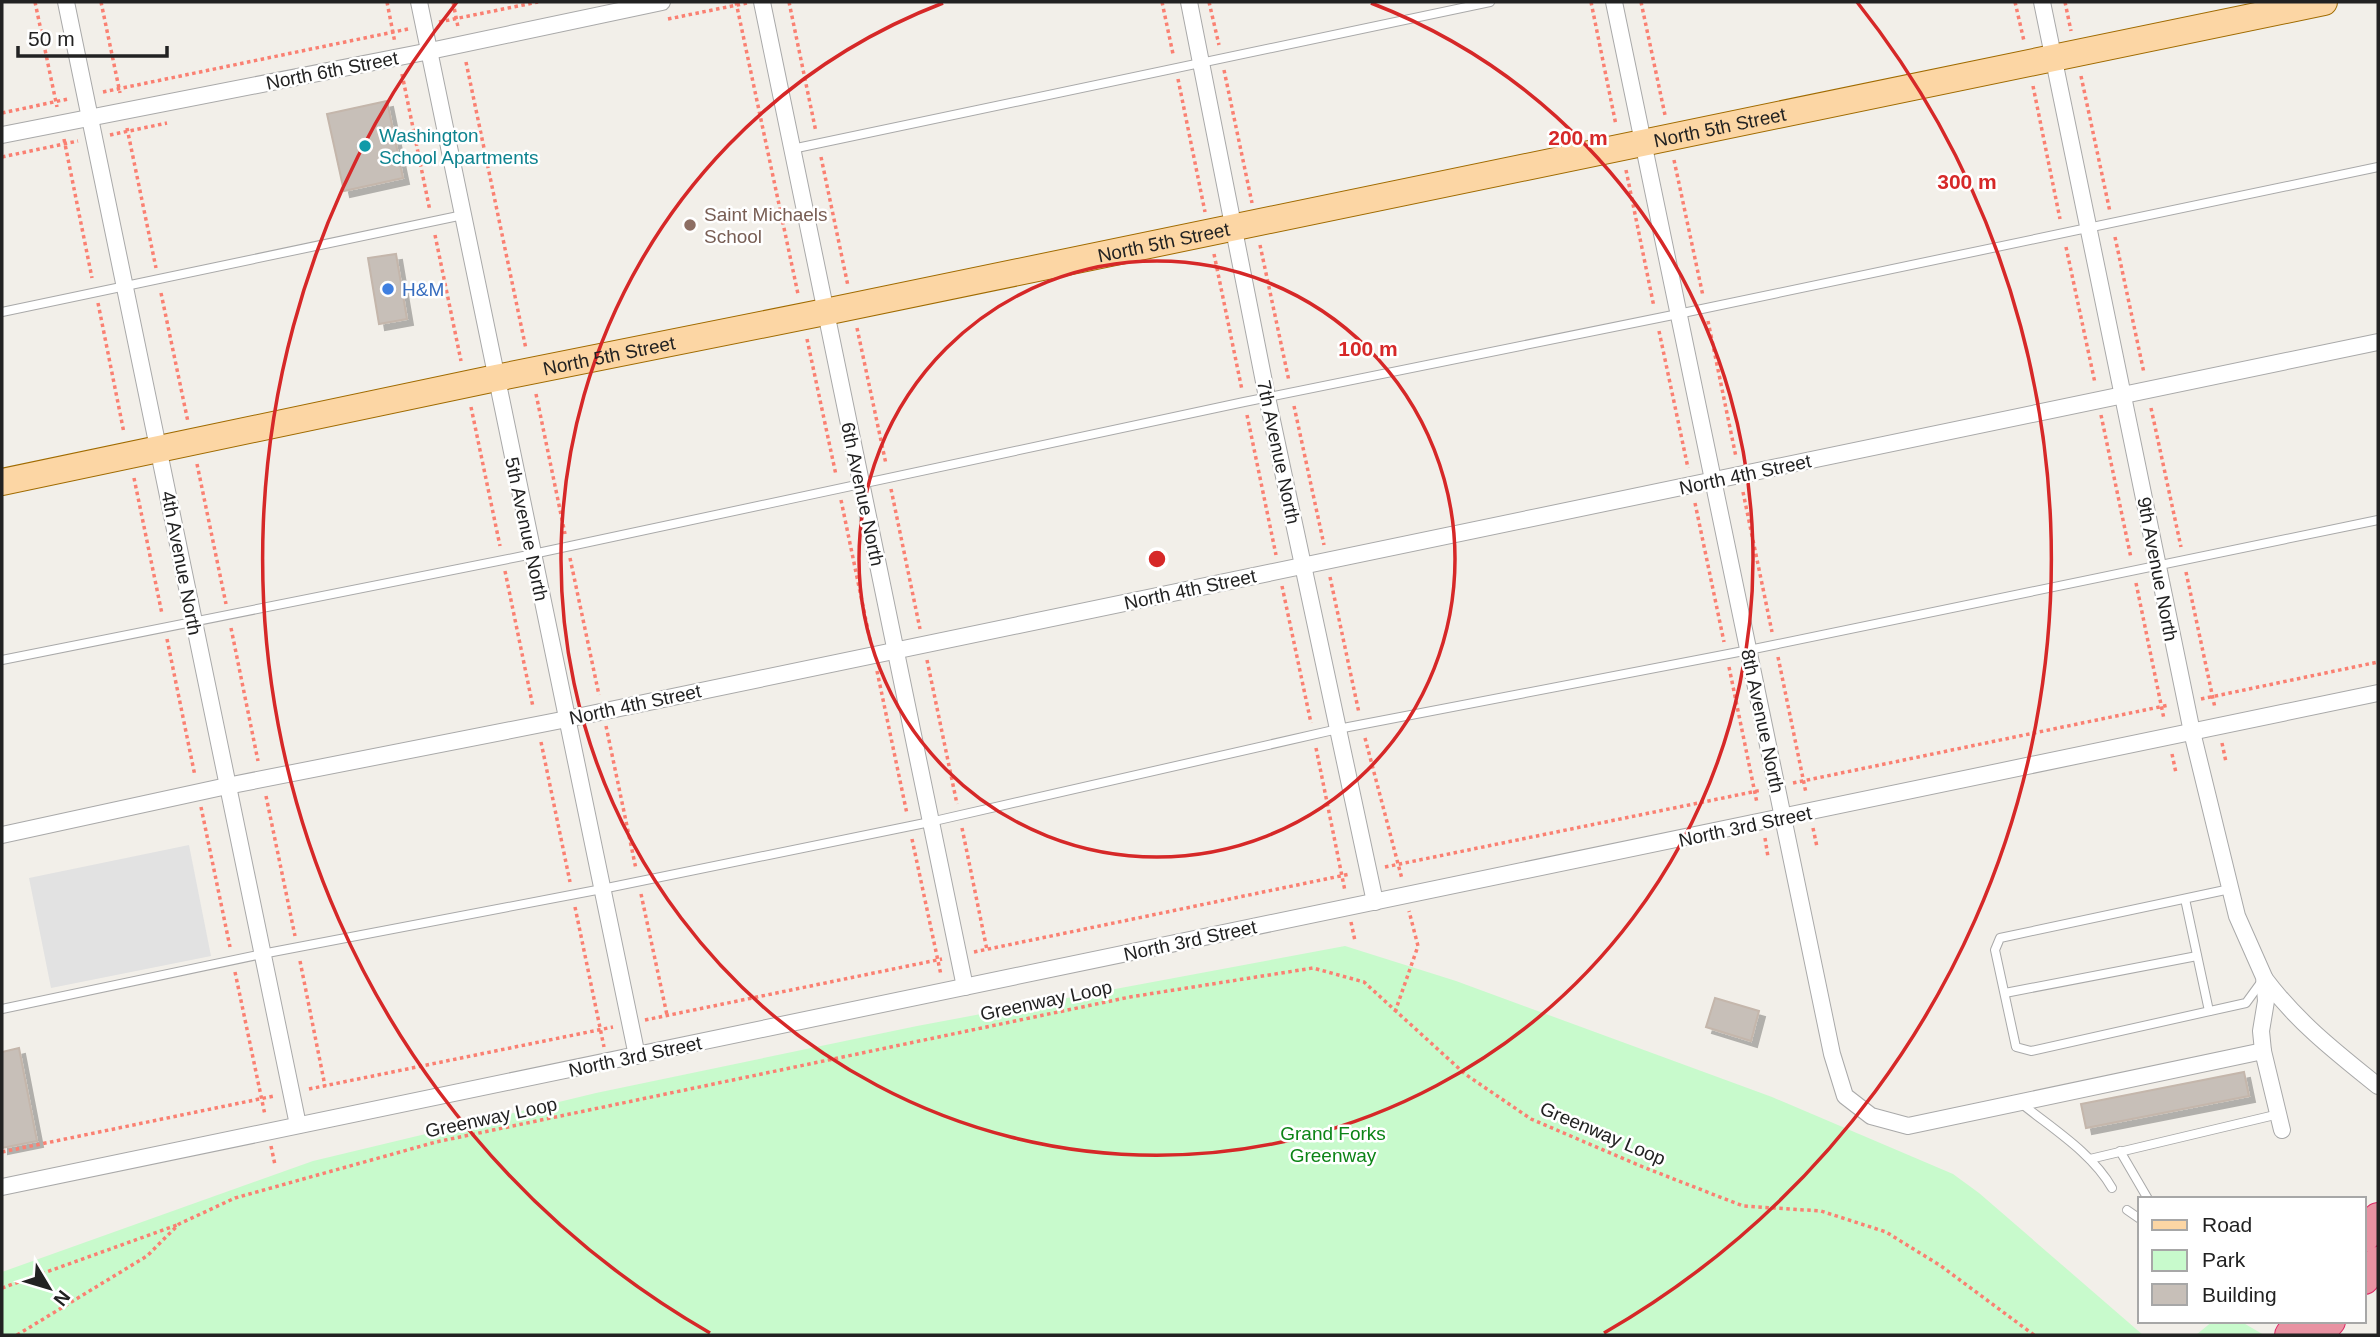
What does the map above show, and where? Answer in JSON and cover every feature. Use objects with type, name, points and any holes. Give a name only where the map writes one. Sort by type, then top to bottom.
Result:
[{"type":"highway","points":[[2366,1234],[2378,1218]]},
{"type":"highway","points":[[2366,1277],[2378,1262]]},
{"type":"main road","name":"North 5th Street","points":[[2,482],[2325,2]]},
{"type":"street","name":"4th Avenue North","points":[[66,2],[298,1125]]},
{"type":"street","name":"5th Avenue North","points":[[419,2],[637,1056]]},
{"type":"street","name":"North 6th Street","points":[[2,135],[430,51],[662,2]]},
{"type":"street","name":"6th Avenue North","points":[[762,2],[965,987]]},
{"type":"street","name":"7th Avenue North","points":[[1189,2],[1267,397],[1375,902]]},
{"type":"street","name":"8th Avenue North","points":[[1614,2],[1631,144],[1678,314],[1832,1055],[1844,1096],[1871,1116],[1908,1126],[2263,1051]]},
{"type":"street","name":"9th Avenue North","points":[[2042,2],[2192,732],[2230,889],[2246,940],[2264,977],[2266,1002],[2261,1031],[2263,1051],[2281,1122]]},
{"type":"street","name":"North 4th Street","points":[[2,835],[227,786],[567,719],[2378,342]]},
{"type":"street","name":"North 3rd Street","points":[[2,1187],[2378,693]]},
{"type":"street","points":[[2264,977],[2283,1003],[2316,1036],[2378,1086]]},
{"type":"lane","points":[[792,149],[1490,2]]},
{"type":"lane","points":[[2,660],[194,624],[568,547],[1267,397],[2378,167]]},
{"type":"lane","points":[[2,312],[463,215]]},
{"type":"lane","points":[[2,1009],[262,954],[572,895],[930,822],[1362,724],[1749,650],[2378,520]]},
{"type":"lane","points":[[2230,889],[2000,938],[1995,950],[2016,1047],[2031,1051],[2246,1003],[2264,977]]},
{"type":"lane","points":[[2185,899],[2209,1011]]},
{"type":"lane","points":[[2005,993],[2197,956]]},
{"type":"lane","points":[[2020,1102],[2090,1159],[2106,1176],[2112,1188]]},
{"type":"lane","points":[[2090,1159],[2120,1151],[2281,1122]]},
{"type":"lane","points":[[2120,1151],[2147,1197]]},
{"type":"lane","points":[[2127,1210],[2138,1218]]},
{"type":"path","points":[[35,2],[275,1165]]},
{"type":"path","points":[[101,2],[326,1086]]},
{"type":"path","points":[[387,2],[607,1062]]},
{"type":"path","points":[[453,2],[667,1015]]},
{"type":"path","points":[[2,113],[538,2]]},
{"type":"path","points":[[1162,2],[1176,68],[1292,392],[1362,724],[1418,946],[1395,1012]]},
{"type":"path","points":[[1209,2],[1221,58],[1244,402],[1355,941]]},
{"type":"path","points":[[1591,2],[1631,144],[1657,318],[1769,857]]},
{"type":"path","points":[[1642,2],[1817,847]]},
{"type":"path","points":[[2,1152],[2378,662]]},
{"type":"path","name":"Greenway Loop","points":[[17,1335],[148,1256],[179,1224],[235,1198],[436,1142],[1130,997],[1313,968],[1364,982],[1465,1074],[1531,1119],[1743,1206],[1821,1211],[1886,1232],[1941,1266],[2035,1335]]},
{"type":"path","points":[[2,1288],[179,1224]]},
{"type":"green space","name":"Grand Forks Greenway","points":[[1345,946],[1456,981],[1772,1097],[1953,1174],[1979,1193],[2143,1335],[2,1335],[2,1272],[313,1161],[596,1093],[917,1026]]},
{"type":"green space","points":[[2211,1323],[2243,1323],[2264,1335],[2196,1335]]},
{"type":"shaded area","points":[[189,845],[211,956],[51,988],[29,878]]},
{"type":"building","name":"Washington School Apartments","points":[[387,101],[403,178],[344,191],[327,114]]},
{"type":"building","name":"H&M","points":[[396,254],[407,319],[379,324],[368,258]]},
{"type":"building","points":[[1715,998],[1759,1011],[1751,1041],[1706,1027]]},
{"type":"building","points":[[19,1048],[37,1141],[2,1148],[2,1052]]},
{"type":"building","points":[[2244,1072],[2249,1096],[2086,1128],[2081,1104]]},
{"type":"place","name":"Washington School Apartments","points":[[365,146]]},
{"type":"place","name":"Saint Michaels School","points":[[690,225]]},
{"type":"place","name":"H&M","points":[[388,289]]}]
